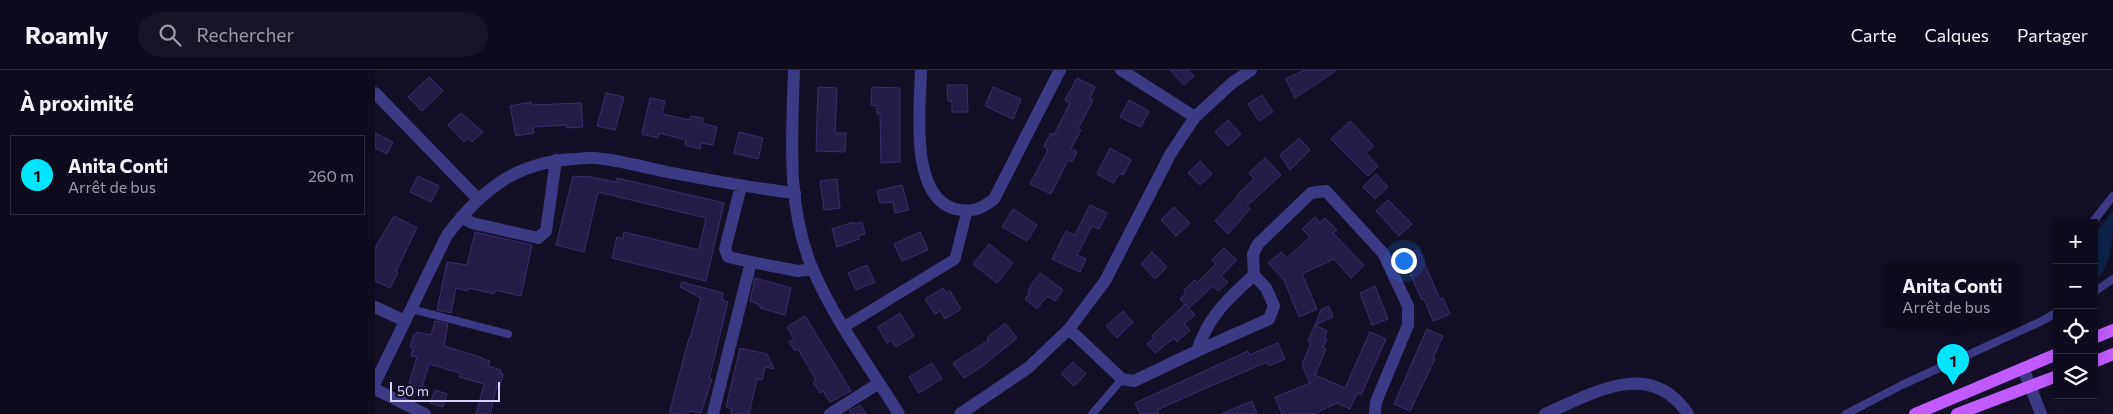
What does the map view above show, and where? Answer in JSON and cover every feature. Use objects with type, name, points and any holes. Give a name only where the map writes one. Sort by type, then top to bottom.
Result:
[{"type":"main road","points":[[2098,336],[2113,330]]},
{"type":"main road","points":[[2098,360],[2113,354]]},
{"type":"main road","points":[[1915,414],[2053,356]]},
{"type":"main road","points":[[1957,414],[2053,377]]},
{"type":"street","points":[[794,70],[791,162],[804,242],[813,269],[844,328],[899,414]]},
{"type":"street","points":[[921,70],[922,166],[932,193],[941,203],[967,211],[981,209],[994,199],[1060,70]]},
{"type":"street","points":[[1121,70],[1195,117]]},
{"type":"street","points":[[960,414],[1028,368],[1069,329],[1105,281],[1171,152],[1195,117],[1232,83],[1251,70]]},
{"type":"street","points":[[375,93],[478,199]]},
{"type":"street","points":[[375,383],[447,235],[478,199],[505,177],[532,166],[557,160],[595,158],[741,186],[795,193]]},
{"type":"street","points":[[461,217],[472,223],[538,238],[546,230],[557,160]]},
{"type":"street","points":[[741,186],[725,249],[728,257],[799,271],[813,269]]},
{"type":"street","points":[[1069,329],[1122,379],[1134,381],[1269,318],[1273,306],[1265,288],[1254,275],[1253,254],[1258,244],[1311,193],[1326,191],[1383,253],[1408,306],[1408,324],[1376,402],[1375,414]]},
{"type":"street","points":[[844,328],[955,259],[967,211]]},
{"type":"street","points":[[713,414],[751,262]]},
{"type":"street","points":[[1197,351],[1204,331],[1222,304],[1254,275]]},
{"type":"street","points":[[375,306],[405,321]]},
{"type":"street","points":[[2025,367],[2041,414]]},
{"type":"street","points":[[830,414],[879,383]]},
{"type":"street","points":[[1545,414],[1609,387],[1628,383],[1646,384],[1665,392],[1680,403],[1688,414]]},
{"type":"street","points":[[375,389],[425,414]]},
{"type":"lane","points":[[2095,219],[2113,196]]},
{"type":"lane","points":[[2098,289],[2113,279]]},
{"type":"lane","points":[[411,309],[508,334]]},
{"type":"lane","points":[[1846,414],[2053,314]]},
{"type":"lane","points":[[1092,414],[1122,379]]},
{"type":"water","points":[[2113,211],[2111,250],[2105,268],[2098,279],[2098,264],[2098,230]]},
{"type":"building","points":[[1170,70],[1188,70],[1194,76],[1184,85]]},
{"type":"building","points":[[1305,70],[1337,70],[1295,98],[1286,79]]},
{"type":"building","points":[[429,77],[443,91],[422,111],[408,97]]},
{"type":"building","points":[[1077,78],[1095,87],[1090,98],[1093,100],[1078,129],[1081,130],[1071,149],[1077,152],[1072,162],[1068,160],[1051,194],[1030,184],[1048,150],[1044,147],[1046,142],[1051,133],[1054,135],[1070,103],[1065,100]]},
{"type":"building","points":[[947,85],[967,85],[968,112],[952,112],[952,101],[948,101]]},
{"type":"building","points":[[818,87],[837,88],[835,133],[846,133],[845,152],[816,151]]},
{"type":"building","points":[[872,87],[900,88],[900,162],[881,163],[880,114],[877,114],[877,106],[871,105]]},
{"type":"building","points":[[993,87],[1021,99],[1013,119],[985,106]]},
{"type":"building","points":[[606,93],[624,97],[615,130],[597,126]]},
{"type":"building","points":[[1262,95],[1273,112],[1259,121],[1248,104]]},
{"type":"building","points":[[650,98],[665,101],[662,114],[690,120],[691,116],[703,118],[702,123],[717,127],[713,145],[701,143],[700,149],[685,145],[686,140],[659,133],[658,138],[642,134]]},
{"type":"building","points":[[1129,100],[1149,111],[1141,127],[1120,117]]},
{"type":"building","points":[[531,102],[532,105],[581,103],[583,127],[566,128],[566,125],[533,127],[534,133],[516,136],[510,106]]},
{"type":"building","points":[[461,113],[483,132],[472,142],[468,138],[464,142],[448,125]]},
{"type":"building","points":[[1228,120],[1241,134],[1228,146],[1215,132]]},
{"type":"building","points":[[1350,121],[1374,146],[1366,153],[1378,166],[1368,176],[1331,139]]},
{"type":"building","points":[[739,132],[763,138],[758,159],[734,153]]},
{"type":"building","points":[[375,133],[393,142],[387,154],[375,148]]},
{"type":"building","points":[[1299,138],[1310,150],[1290,170],[1280,155]]},
{"type":"building","points":[[1110,148],[1131,160],[1123,175],[1119,173],[1114,183],[1097,174]]},
{"type":"building","points":[[1265,158],[1281,175],[1247,206],[1250,209],[1228,234],[1215,221],[1237,195],[1254,179],[1249,173]]},
{"type":"building","points":[[1200,161],[1212,174],[1200,185],[1188,173]]},
{"type":"building","points":[[1376,174],[1388,187],[1375,199],[1363,187]]},
{"type":"building","points":[[418,176],[439,186],[431,202],[410,192]]},
{"type":"building","points":[[573,176],[586,176],[616,182],[617,178],[724,203],[706,281],[612,258],[617,237],[623,239],[624,232],[699,250],[706,218],[598,192],[584,252],[556,245]]},
{"type":"building","points":[[837,179],[840,208],[824,210],[820,181]]},
{"type":"building","points":[[902,185],[909,210],[895,213],[893,202],[880,203],[877,191]]},
{"type":"building","points":[[1388,200],[1412,224],[1399,236],[1376,211]]},
{"type":"building","points":[[1090,205],[1107,213],[1099,229],[1092,226],[1077,255],[1086,259],[1080,272],[1052,259],[1066,231],[1075,235]]},
{"type":"building","points":[[1174,207],[1190,223],[1176,236],[1161,220]]},
{"type":"building","points":[[1013,209],[1037,225],[1027,241],[1002,227]]},
{"type":"building","points":[[394,216],[417,228],[396,271],[398,272],[390,288],[375,281],[375,248]]},
{"type":"building","points":[[1315,217],[1320,223],[1325,218],[1337,230],[1333,233],[1364,265],[1351,278],[1334,259],[1302,274],[1317,309],[1299,317],[1284,280],[1268,263],[1281,252],[1287,258],[1310,237],[1302,229]]},
{"type":"building","points":[[854,222],[854,224],[862,222],[865,234],[858,236],[859,239],[837,247],[832,229]]},
{"type":"building","points":[[475,232],[532,245],[521,296],[495,290],[494,294],[469,288],[468,291],[456,288],[451,313],[437,310],[447,262],[467,265]]},
{"type":"building","points":[[920,232],[928,250],[902,261],[894,244]]},
{"type":"building","points":[[989,244],[1013,263],[997,283],[973,264]]},
{"type":"building","points":[[1224,248],[1237,260],[1221,276],[1228,282],[1218,291],[1213,286],[1189,308],[1180,299],[1186,293],[1184,290],[1195,280],[1198,282],[1216,264],[1212,260]]},
{"type":"building","points":[[1418,249],[1440,299],[1443,298],[1450,314],[1433,321],[1402,256]]},
{"type":"building","points":[[1152,252],[1167,267],[1155,279],[1141,264]]},
{"type":"building","points":[[867,265],[875,282],[856,290],[848,273]]},
{"type":"building","points":[[1040,273],[1063,290],[1055,301],[1047,296],[1037,309],[1025,299],[1031,285]]},
{"type":"building","points":[[755,278],[791,288],[785,315],[760,308],[760,305],[750,301]]},
{"type":"building","points":[[682,282],[723,293],[722,300],[728,302],[709,379],[712,379],[701,413],[692,411],[685,414],[669,414],[701,298],[680,287]]},
{"type":"building","points":[[1375,286],[1388,319],[1372,325],[1360,293]]},
{"type":"building","points":[[943,288],[947,293],[950,291],[961,309],[945,319],[940,311],[935,314],[925,299]]},
{"type":"building","points":[[1185,304],[1195,315],[1184,324],[1190,330],[1177,342],[1174,338],[1155,353],[1147,344],[1154,338],[1152,336]]},
{"type":"building","points":[[1329,306],[1333,317],[1315,325],[1321,310]]},
{"type":"building","points":[[1123,311],[1133,322],[1117,338],[1106,326]]},
{"type":"building","points":[[900,313],[914,336],[896,347],[891,340],[887,343],[878,327]]},
{"type":"building","points":[[805,316],[851,391],[830,402],[823,391],[820,393],[813,382],[816,380],[798,349],[795,351],[789,342],[794,339],[787,327]]},
{"type":"building","points":[[435,321],[448,324],[444,346],[483,358],[490,361],[488,366],[501,370],[500,373],[503,374],[500,386],[497,386],[490,414],[476,414],[484,384],[459,377],[460,373],[429,364],[420,394],[407,390],[417,357],[411,356],[413,348],[410,347],[414,334],[416,335],[417,332],[431,335]]},
{"type":"building","points":[[1005,323],[1017,338],[984,365],[964,378],[953,363],[989,340],[987,338]]},
{"type":"building","points":[[1315,325],[1327,331],[1324,338],[1327,339],[1323,347],[1326,349],[1315,375],[1345,388],[1370,332],[1386,339],[1361,395],[1357,393],[1350,409],[1337,403],[1314,414],[1282,414],[1275,397],[1310,383],[1302,365],[1311,342],[1308,341]]},
{"type":"building","points":[[1427,329],[1443,336],[1433,358],[1435,359],[1410,411],[1394,404]]},
{"type":"building","points":[[1278,343],[1285,359],[1269,366],[1267,362],[1206,388],[1157,410],[1159,414],[1140,414],[1135,403],[1248,351],[1249,355]]},
{"type":"building","points":[[740,348],[767,354],[774,369],[765,367],[762,380],[757,379],[749,414],[731,414],[732,409],[726,407]]},
{"type":"building","points":[[1073,362],[1086,374],[1074,386],[1061,374]]},
{"type":"building","points":[[932,363],[942,379],[919,393],[909,377]]},
{"type":"building","points":[[435,390],[447,394],[443,407],[430,403]]},
{"type":"building","points":[[1252,401],[1257,414],[1221,414]]},
{"type":"building","points":[[860,405],[866,414],[851,414],[849,411]]},
{"type":"place","name":"Anita Conti","points":[[1953,385]]}]
